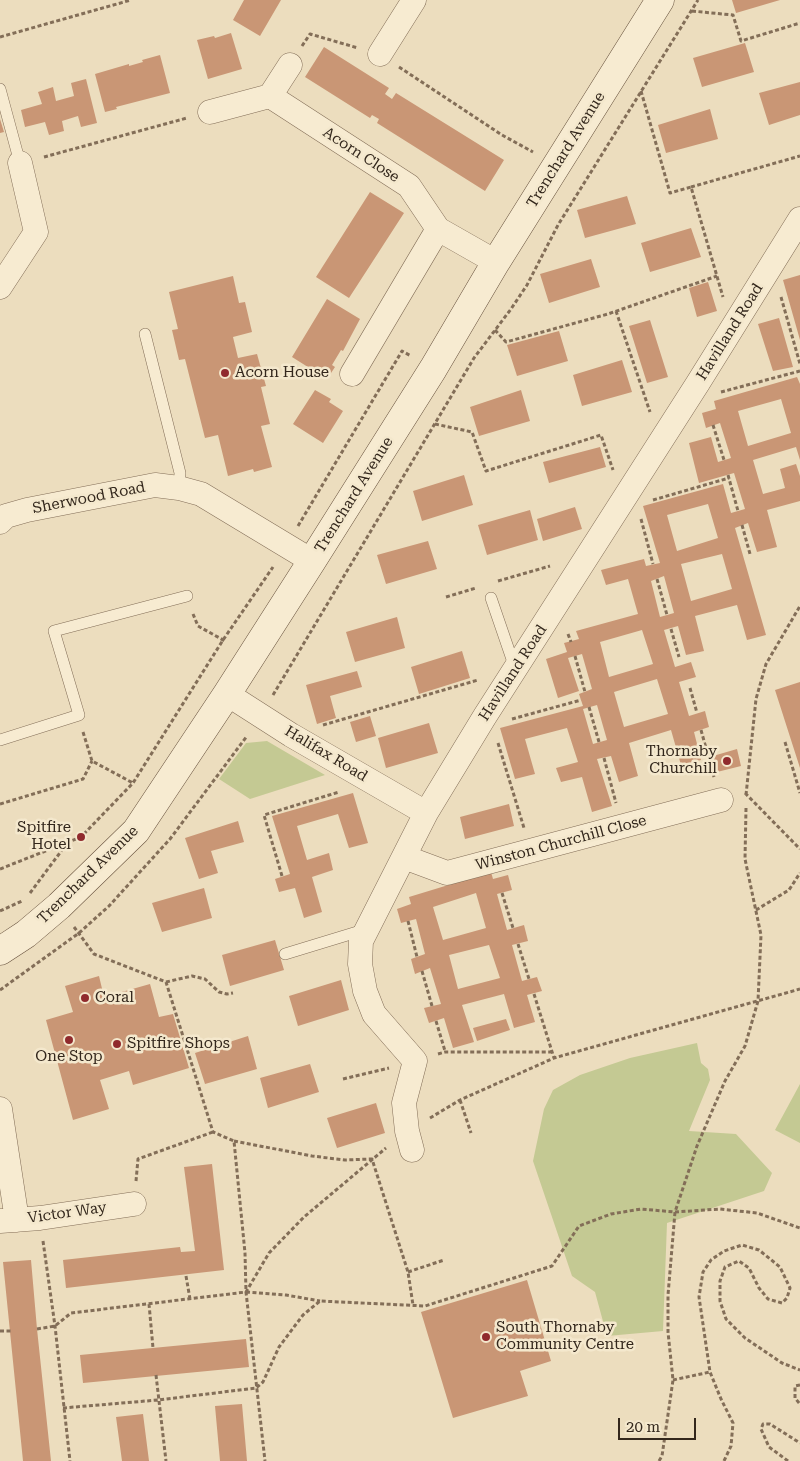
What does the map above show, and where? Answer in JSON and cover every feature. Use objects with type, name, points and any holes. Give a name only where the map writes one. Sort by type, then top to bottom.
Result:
[{"type":"street","points":[[380,54],[414,0]]},
{"type":"street","name":"Trenchard Avenue","points":[[0,951],[26,934],[59,906],[136,831],[252,656],[312,561],[433,369],[496,262],[660,0]]},
{"type":"street","points":[[210,112],[270,96],[290,65]]},
{"type":"street","name":"Acorn Close","points":[[270,96],[409,186],[438,229],[496,262]]},
{"type":"street","points":[[0,287],[36,232],[20,163]]},
{"type":"street","name":"Havilland Road","points":[[415,1061],[374,1014],[365,991],[360,964],[361,941],[426,813],[489,721],[516,668],[589,554],[628,498],[800,219]]},
{"type":"street","points":[[352,374],[438,229]]},
{"type":"street","name":"Sherwood Road","points":[[2,515],[155,485],[180,488],[201,494],[312,561]]},
{"type":"street","name":"Halifax Road","points":[[227,694],[291,735],[426,813]]},
{"type":"street","name":"Winston Churchill Close","points":[[404,856],[448,873],[720,800]]},
{"type":"street","points":[[412,1150],[407,1131],[404,1102],[415,1061]]},
{"type":"street","points":[[0,1109],[19,1220]]},
{"type":"street","name":"Victor Way","points":[[19,1220],[134,1204]]},
{"type":"lane","points":[[0,89],[20,163]]},
{"type":"lane","points":[[145,334],[180,473],[180,488]]},
{"type":"lane","points":[[0,740],[79,715],[54,631],[187,596]]},
{"type":"lane","points":[[491,598],[516,668]]},
{"type":"lane","points":[[285,954],[367,929]]},
{"type":"path","points":[[0,37],[131,0]]},
{"type":"path","points":[[558,225],[698,0]]},
{"type":"path","points":[[692,11],[733,15],[741,41],[800,23]]},
{"type":"path","points":[[290,65],[310,34],[380,54],[502,135],[557,165]]},
{"type":"path","points":[[641,91],[670,193],[800,156]]},
{"type":"path","points":[[20,163],[210,112]]},
{"type":"path","points":[[691,187],[732,329]]},
{"type":"path","points":[[772,266],[800,364]]},
{"type":"path","points":[[495,330],[506,342],[616,311],[717,276]]},
{"type":"path","points":[[616,311],[661,442]]},
{"type":"path","points":[[698,383],[705,397],[800,371]]},
{"type":"path","points":[[435,424],[472,432],[486,471],[601,435],[612,470],[641,517],[653,564]]},
{"type":"path","points":[[713,425],[724,460]]},
{"type":"path","points":[[628,498],[728,476],[738,511]]},
{"type":"path","points":[[742,526],[750,554]]},
{"type":"path","points":[[495,582],[589,554]]},
{"type":"path","points":[[657,579],[667,615]]},
{"type":"path","points":[[446,597],[478,588]]},
{"type":"path","points":[[187,596],[198,626],[252,656]]},
{"type":"path","points":[[659,1461],[662,1456],[673,1380],[668,1332],[668,1295],[675,1212],[698,1146],[725,1081],[745,1046],[758,1001],[761,936],[745,859],[746,793],[756,698],[766,664],[800,606]]},
{"type":"path","points":[[671,629],[679,657]]},
{"type":"path","points":[[575,656],[585,692]]},
{"type":"path","points":[[291,735],[516,668]]},
{"type":"path","points":[[690,688],[697,713]]},
{"type":"path","points":[[531,851],[489,721],[581,700]]},
{"type":"path","points":[[589,707],[599,742]]},
{"type":"path","points":[[0,804],[83,779],[92,761],[79,715]]},
{"type":"path","points":[[702,730],[720,800]]},
{"type":"path","points":[[784,742],[800,793]]},
{"type":"path","points":[[604,758],[622,826]]},
{"type":"path","points":[[0,870],[80,837],[133,783],[92,761]]},
{"type":"path","points":[[282,876],[264,815],[372,782]]},
{"type":"path","points":[[746,793],[800,849]]},
{"type":"path","points":[[0,911],[25,899],[69,842]]},
{"type":"path","points":[[756,910],[789,890],[800,873]]},
{"type":"path","points":[[502,893],[514,928]]},
{"type":"path","points":[[59,906],[94,954],[166,982],[192,976],[205,979],[219,992],[233,993]]},
{"type":"path","points":[[408,921],[417,957]]},
{"type":"path","points":[[518,944],[528,979]]},
{"type":"path","points":[[422,971],[432,1006]]},
{"type":"path","points":[[166,982],[213,1132]]},
{"type":"path","points":[[758,1001],[800,989]]},
{"type":"path","points":[[534,994],[554,1058]]},
{"type":"path","points":[[436,1021],[446,1052]]},
{"type":"path","points":[[343,1079],[446,1052],[552,1052]]},
{"type":"path","points":[[460,1100],[471,1133]]},
{"type":"path","points":[[134,1204],[138,1159],[213,1132],[234,1141],[312,1156],[345,1160],[372,1159],[408,1272],[413,1305]]},
{"type":"path","points":[[234,1141],[245,1253],[246,1292],[265,1461]]},
{"type":"path","points":[[246,1292],[286,1295],[320,1301],[425,1306],[552,1266],[578,1226],[611,1214],[642,1209],[675,1212],[720,1209],[757,1213],[800,1228]]},
{"type":"path","points":[[19,1220],[55,1326],[70,1461]]},
{"type":"path","points":[[724,1461],[731,1446],[733,1423],[710,1372],[700,1297],[703,1272],[711,1260],[724,1250],[742,1245],[759,1250],[780,1267],[790,1288],[787,1298],[782,1303],[768,1299],[749,1268],[739,1261],[725,1267],[720,1281],[720,1301],[726,1319],[745,1338],[782,1363],[800,1370]]},
{"type":"path","points":[[408,1272],[444,1260]]},
{"type":"path","points":[[186,1276],[190,1299]]},
{"type":"path","points":[[63,1408],[158,1400],[256,1388],[262,1382],[279,1347],[303,1315],[320,1301]]},
{"type":"path","points":[[149,1304],[153,1348]]},
{"type":"path","points":[[0,1331],[10,1331]]},
{"type":"path","points":[[673,1380],[710,1372]]},
{"type":"path","points":[[156,1375],[166,1461]]},
{"type":"path","points":[[800,1385],[795,1386],[795,1398],[800,1404]]},
{"type":"path","points":[[788,1461],[770,1447],[762,1429],[763,1424],[770,1424],[800,1444]]},
{"type":"green space","points":[[267,741],[325,775],[250,799],[219,779],[246,743]]},
{"type":"green space","points":[[697,1043],[701,1063],[708,1069],[710,1080],[689,1131],[736,1134],[772,1173],[764,1191],[667,1223],[663,1331],[607,1336],[595,1292],[572,1276],[533,1161],[544,1109],[553,1090],[580,1075],[630,1058]]},
{"type":"green space","points":[[800,1084],[800,1143],[775,1130]]},
{"type":"building","points":[[244,0],[281,0],[260,36],[233,20]]},
{"type":"building","points":[[732,0],[780,0],[736,13]]},
{"type":"building","points":[[231,33],[242,69],[208,79],[197,40],[214,36],[215,38]]},
{"type":"building","points":[[745,43],[754,72],[702,87],[693,58]]},
{"type":"building","points":[[324,47],[389,88],[385,94],[392,99],[396,93],[504,160],[485,191],[377,123],[379,119],[372,115],[370,118],[305,77]]},
{"type":"building","points":[[160,55],[170,93],[116,107],[117,109],[105,112],[95,74],[143,62],[142,60]]},
{"type":"building","points":[[86,79],[97,123],[81,127],[78,116],[62,121],[64,131],[49,135],[45,122],[25,127],[21,110],[42,104],[38,92],[53,87],[56,101],[74,96],[71,83]]},
{"type":"building","points":[[800,82],[800,115],[769,125],[759,93]]},
{"type":"building","points":[[710,109],[718,139],[666,153],[658,125]]},
{"type":"building","points":[[0,119],[4,132],[0,133]]},
{"type":"building","points":[[370,192],[404,213],[349,298],[316,277]]},
{"type":"building","points":[[627,196],[636,224],[585,238],[577,210]]},
{"type":"building","points":[[691,228],[701,257],[650,272],[641,243]]},
{"type":"building","points":[[591,259],[600,287],[549,303],[540,274]]},
{"type":"building","points":[[800,275],[800,340],[783,280]]},
{"type":"building","name":"Acorn House","points":[[233,276],[239,303],[245,302],[252,332],[233,337],[238,358],[257,354],[266,386],[261,387],[270,424],[261,426],[272,467],[254,472],[253,469],[228,476],[218,435],[205,438],[185,359],[179,360],[172,330],[178,329],[169,292]]},
{"type":"building","points":[[708,282],[717,311],[697,317],[689,288]]},
{"type":"building","points":[[327,299],[360,319],[343,351],[341,350],[332,365],[335,367],[327,379],[292,357]]},
{"type":"building","points":[[779,318],[793,367],[773,371],[758,324]]},
{"type":"building","points":[[650,320],[668,377],[647,383],[629,326]]},
{"type":"building","points":[[559,331],[568,361],[517,376],[507,345]]},
{"type":"building","points":[[622,360],[632,392],[582,406],[573,375]]},
{"type":"building","points":[[797,377],[800,384],[800,460],[796,447],[753,460],[763,494],[785,488],[780,469],[796,464],[800,476],[800,501],[767,510],[777,547],[757,552],[748,523],[735,528],[766,635],[747,640],[737,605],[695,616],[704,651],[686,655],[678,626],[664,630],[675,667],[691,662],[696,677],[679,682],[689,716],[705,711],[709,727],[694,732],[701,760],[681,765],[671,730],[629,743],[638,776],[619,782],[611,756],[597,759],[612,806],[592,812],[582,777],[561,782],[556,768],[578,762],[567,728],[525,739],[535,774],[515,779],[500,728],[583,706],[579,694],[592,689],[582,654],[568,658],[579,691],[558,698],[546,659],[567,652],[564,643],[579,639],[576,631],[638,614],[628,579],[606,585],[601,570],[644,559],[646,566],[660,563],[643,506],[723,484],[731,513],[745,509],[734,473],[699,483],[689,443],[711,437],[718,462],[731,458],[720,423],[706,428],[702,413],[716,409],[714,401]],"holes":[[[781,399],[791,433],[748,446],[738,411]],[[708,504],[718,538],[677,551],[667,515]],[[722,554],[732,589],[691,601],[681,564]],[[664,576],[674,613],[660,617],[651,581]],[[642,630],[653,664],[609,677],[600,642]],[[657,679],[668,714],[624,727],[614,692]],[[597,705],[607,740],[593,744],[583,709]]]},
{"type":"building","points":[[315,390],[331,399],[329,402],[343,411],[323,443],[293,424]]},
{"type":"building","points":[[521,390],[530,421],[479,436],[470,407]]},
{"type":"building","points":[[600,447],[606,467],[549,483],[543,462]]},
{"type":"building","points":[[464,475],[473,505],[422,521],[413,491]]},
{"type":"building","points":[[575,507],[582,529],[543,541],[537,519]]},
{"type":"building","points":[[530,510],[538,540],[487,555],[478,525]]},
{"type":"building","points":[[428,541],[437,569],[386,584],[377,555]]},
{"type":"building","points":[[397,617],[405,648],[355,662],[346,632]]},
{"type":"building","points":[[462,651],[470,678],[419,694],[411,667]]},
{"type":"building","points":[[357,671],[362,687],[330,696],[336,718],[317,724],[306,685]]},
{"type":"building","points":[[800,682],[800,768],[775,690]]},
{"type":"building","points":[[370,716],[376,736],[356,742],[350,722]]},
{"type":"building","points":[[429,723],[438,753],[386,768],[378,738]]},
{"type":"building","name":"Thornaby Churchill","points":[[737,749],[741,766],[717,772],[713,756]]},
{"type":"building","points":[[353,793],[368,843],[349,848],[338,814],[297,826],[307,860],[329,853],[333,870],[312,877],[322,912],[304,918],[295,888],[279,892],[275,879],[290,874],[272,816]]},
{"type":"building","points":[[509,804],[514,826],[465,839],[460,817]]},
{"type":"building","points":[[238,821],[244,842],[211,851],[218,873],[199,879],[185,838]]},
{"type":"building","points":[[491,872],[493,879],[508,875],[512,890],[497,894],[507,930],[524,925],[528,941],[512,945],[522,981],[537,977],[542,991],[527,995],[535,1022],[514,1028],[504,994],[462,1005],[474,1042],[453,1048],[444,1018],[429,1023],[424,1008],[441,1004],[430,968],[415,974],[411,959],[425,954],[416,919],[401,923],[397,909],[411,904],[409,897]],"holes":[[[476,893],[486,928],[443,940],[433,907]],[[489,945],[500,978],[458,989],[449,955]]]},
{"type":"building","points":[[204,888],[212,918],[162,932],[152,903]]},
{"type":"building","points":[[275,940],[284,970],[230,986],[222,955]]},
{"type":"building","name":"Spitfire Shops","points":[[99,976],[104,997],[150,984],[159,1017],[173,1014],[189,1068],[133,1085],[129,1071],[100,1080],[109,1109],[73,1120],[46,1020],[73,1012],[65,986]]},
{"type":"building","points":[[341,980],[349,1010],[298,1026],[289,996]]},
{"type":"building","points":[[506,1019],[510,1030],[477,1041],[473,1028]]},
{"type":"building","points":[[248,1036],[257,1069],[205,1084],[195,1053]]},
{"type":"building","points":[[310,1064],[319,1092],[268,1108],[260,1078]]},
{"type":"building","points":[[376,1103],[385,1133],[337,1148],[327,1118]]},
{"type":"building","points":[[212,1164],[224,1270],[66,1288],[63,1260],[180,1247],[181,1252],[195,1251],[184,1167]]},
{"type":"building","points":[[31,1260],[51,1461],[23,1461],[3,1262]]},
{"type":"building","name":"South Thornaby Community Centre","points":[[527,1280],[551,1361],[520,1371],[528,1396],[453,1418],[421,1312]]},
{"type":"building","points":[[246,1339],[249,1367],[83,1383],[80,1355]]},
{"type":"building","points":[[242,1404],[247,1461],[220,1461],[215,1406]]},
{"type":"building","points":[[143,1414],[149,1461],[122,1461],[116,1417]]},
{"type":"place","name":"Acorn House","points":[[225,373]]},
{"type":"place","name":"Thornaby Churchill","points":[[727,761]]},
{"type":"place","name":"Spitfire Hotel","points":[[81,837]]},
{"type":"place","name":"Coral","points":[[85,998]]},
{"type":"place","name":"One Stop","points":[[69,1040]]},
{"type":"place","name":"Spitfire Shops","points":[[117,1044]]},
{"type":"place","name":"South Thornaby Community Centre","points":[[486,1337]]}]
